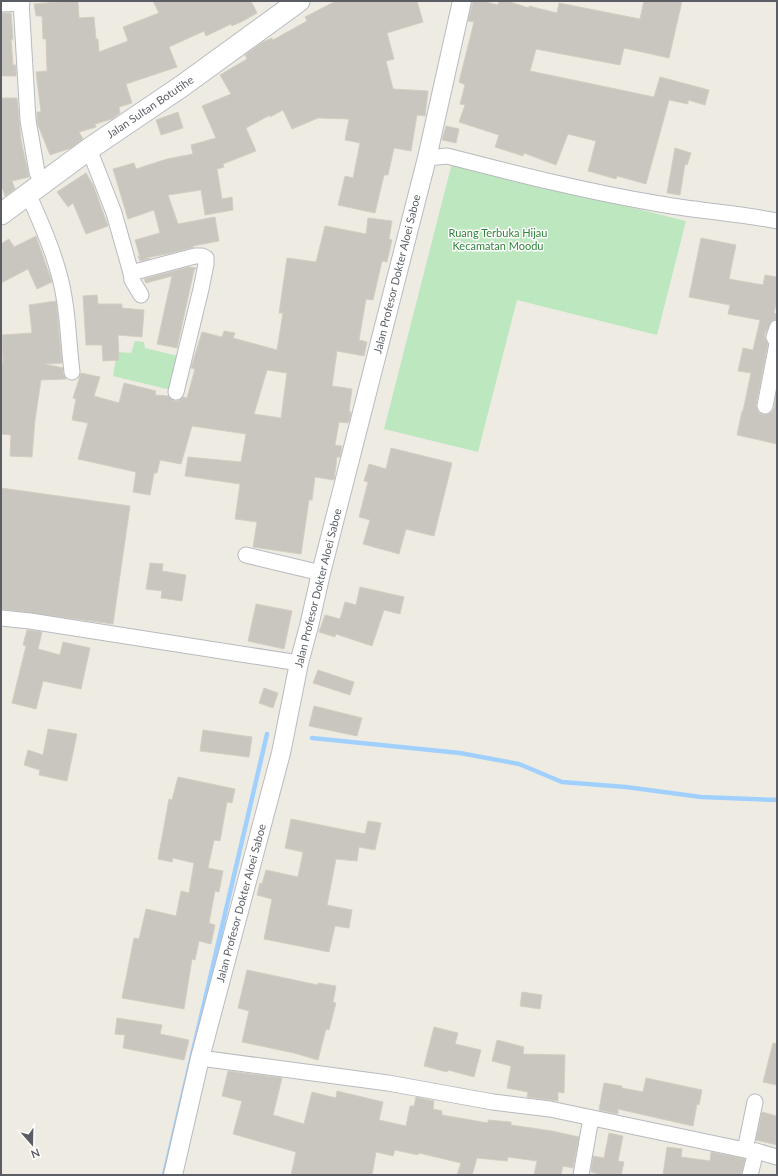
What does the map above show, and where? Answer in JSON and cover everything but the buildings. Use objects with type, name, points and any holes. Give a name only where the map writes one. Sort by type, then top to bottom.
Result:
[{"type":"main road","name":"Jalan Sultan Botutihe","points":[[1,214],[89,148],[182,86],[299,1]]},
{"type":"street","name":"Jalan Profesor Dokter Aloei Saboe","points":[[173,1175],[200,1058],[281,753],[299,663],[427,158],[462,1]]},
{"type":"street","points":[[1,4],[21,2],[28,120],[37,172],[35,189],[41,221],[60,275],[68,328],[72,372]]},
{"type":"street","points":[[89,148],[114,213],[132,280],[141,295]]},
{"type":"street","points":[[427,158],[446,156],[569,187],[618,197],[662,205],[777,221]]},
{"type":"street","points":[[131,273],[195,256],[202,256],[206,258],[201,289],[176,392]]},
{"type":"street","points":[[765,406],[777,343],[774,337],[777,328]]},
{"type":"street","points":[[246,555],[321,573]]},
{"type":"street","points":[[1,618],[30,621],[299,663]]},
{"type":"street","points":[[200,1058],[388,1082],[494,1102],[550,1110],[751,1150],[777,1157]]},
{"type":"street","points":[[750,1175],[755,1102]]},
{"type":"street","points":[[581,1175],[591,1118]]},
{"type":"green space","name":"Ruang Terbuka Hijau Kecamatan Moodu","points":[[452,163],[686,221],[657,335],[517,300],[478,452],[384,429]]},
{"type":"green space","points":[[135,341],[144,342],[145,348],[178,356],[171,390],[113,376],[117,352],[131,353]]},
{"type":"waterway","points":[[164,1175],[267,734]]},
{"type":"waterway","points":[[312,738],[460,753],[519,764],[562,782],[626,787],[701,797],[777,800]]}]
